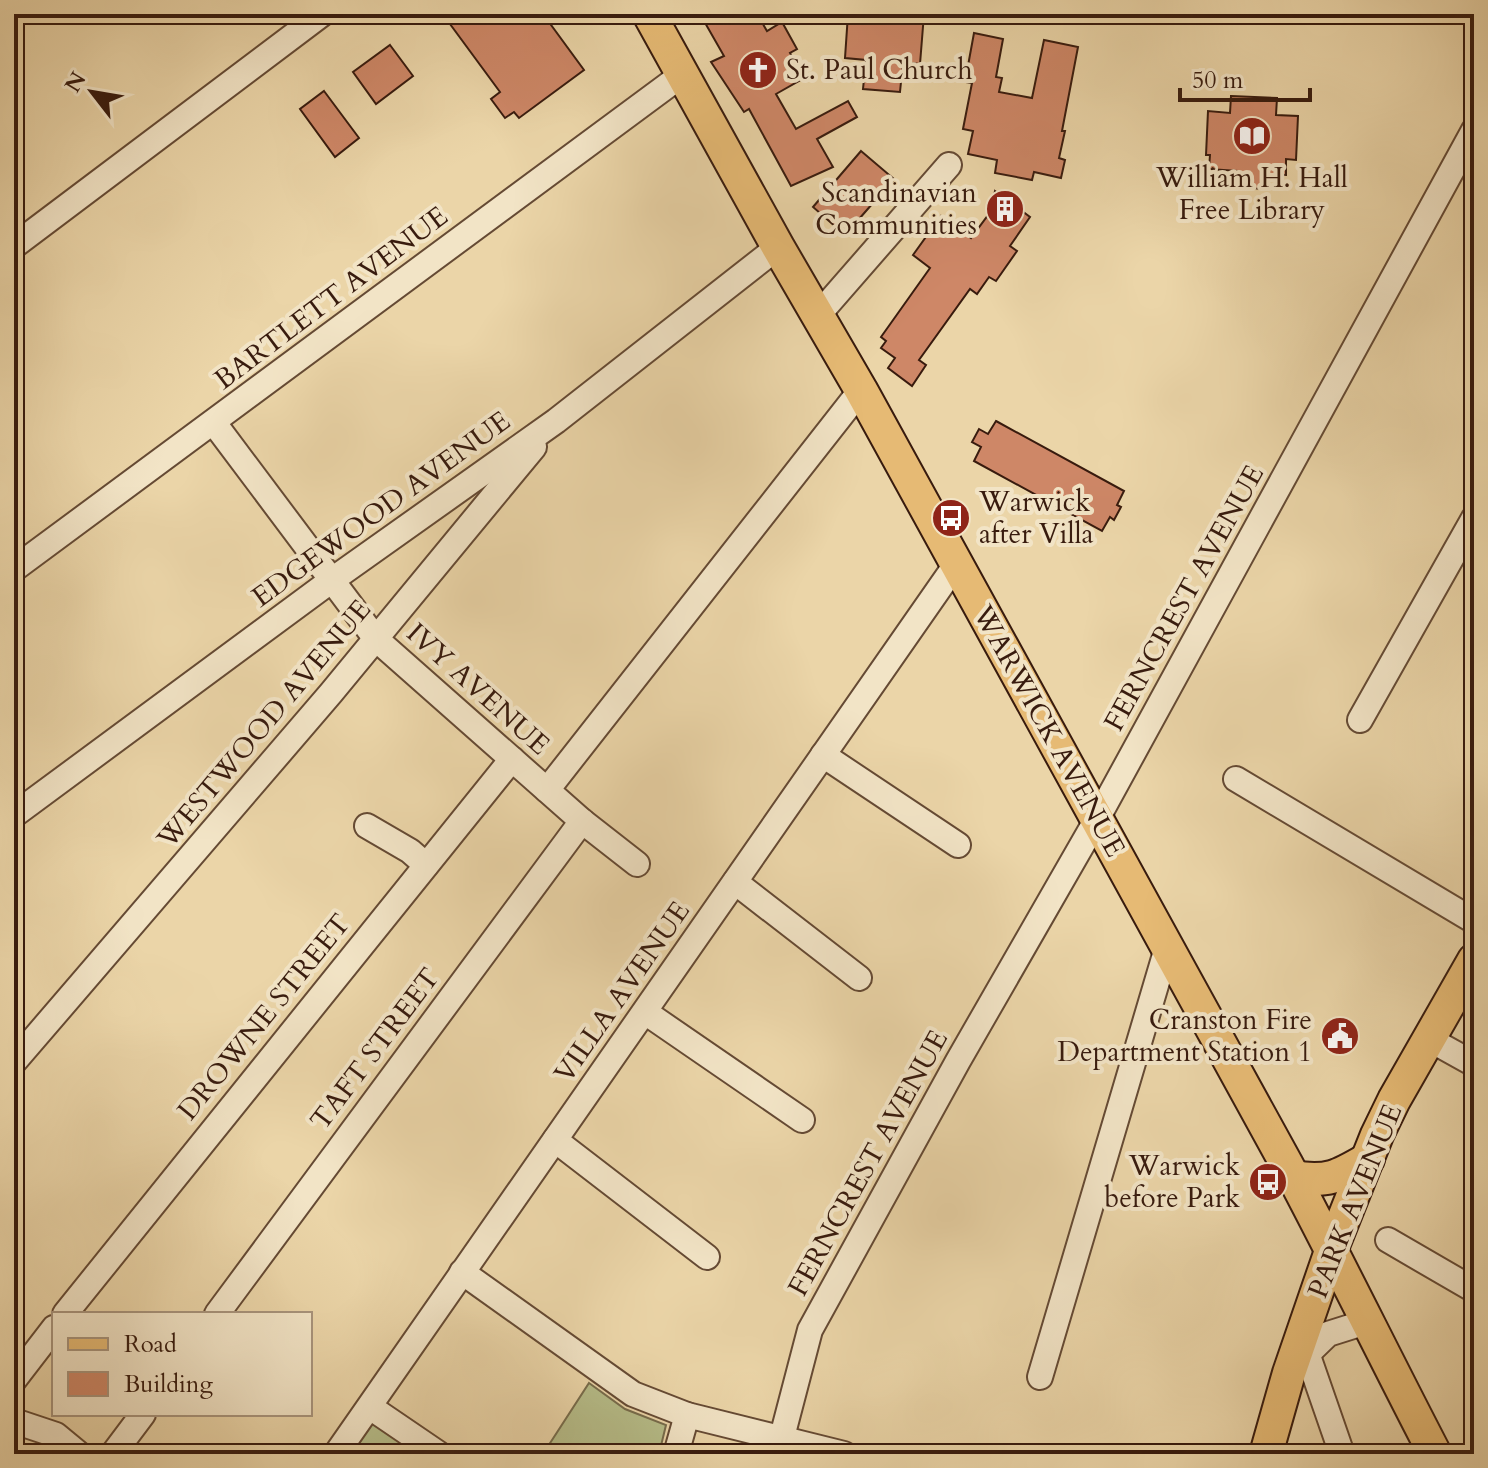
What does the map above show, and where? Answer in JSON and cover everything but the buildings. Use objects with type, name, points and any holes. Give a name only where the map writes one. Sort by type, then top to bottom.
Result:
[{"type":"main road","name":"WARWICK AVENUE","points":[[649,14],[957,563],[1332,1248],[1366,1322],[1435,1454]]},
{"type":"main road","name":"PARK AVENUE","points":[[1266,1454],[1298,1363],[1332,1248],[1385,1117],[1474,960]]},
{"type":"main road","points":[[1293,1177],[1316,1181],[1337,1177],[1368,1159]]},
{"type":"street","points":[[14,246],[322,14]]},
{"type":"street","name":"BARTLETT AVENUE","points":[[14,569],[683,74]]},
{"type":"street","name":"FERNCREST AVENUE","points":[[782,1437],[810,1330],[958,1061],[1097,819],[1474,130]]},
{"type":"street","points":[[819,314],[949,165]]},
{"type":"street","name":"EDGEWOOD AVENUE","points":[[14,815],[332,580],[556,421],[778,247]]},
{"type":"street","points":[[547,790],[861,390]]},
{"type":"street","name":"WESTWOOD AVENUE","points":[[14,1062],[376,639],[556,421]]},
{"type":"street","name":"IVY AVENUE","points":[[214,423],[376,639],[582,821],[637,864]]},
{"type":"street","points":[[1360,720],[1474,518]]},
{"type":"street","name":"VILLA AVENUE","points":[[336,1454],[957,563]]},
{"type":"street","points":[[823,755],[958,845]]},
{"type":"street","name":"DROWNE STREET","points":[[67,1312],[512,759]]},
{"type":"street","points":[[1236,779],[1474,921]]},
{"type":"street","name":"TAFT STREET","points":[[218,1312],[582,821]]},
{"type":"street","points":[[367,826],[410,851],[426,865]]},
{"type":"street","points":[[735,882],[859,978]]},
{"type":"street","points":[[1040,1377],[1167,948]]},
{"type":"street","points":[[645,1012],[802,1120]]},
{"type":"street","points":[[1429,1039],[1474,1064]]},
{"type":"street","points":[[555,1140],[707,1257]]},
{"type":"street","points":[[1388,1240],[1474,1290]]},
{"type":"street","points":[[462,1272],[633,1394],[687,1415],[844,1454]]},
{"type":"street","points":[[1342,1454],[1298,1363],[1328,1334],[1366,1322]]},
{"type":"street","points":[[14,1380],[52,1331]]},
{"type":"street","points":[[370,1407],[439,1454]]},
{"type":"street","points":[[676,1454],[687,1415]]},
{"type":"street","points":[[113,1454],[142,1416]]},
{"type":"street","points":[[14,1421],[56,1435],[79,1454]]},
{"type":"green space","points":[[589,1383],[625,1409],[666,1425],[659,1454],[543,1454]]},
{"type":"green space","points":[[370,1417],[424,1454],[344,1454]]},
{"type":"place","name":"St. Paul Church","points":[[758,70]]},
{"type":"place","name":"William H. Hall Free Library","points":[[1252,136]]},
{"type":"place","name":"Scandinavian Communities","points":[[1005,209]]},
{"type":"place","name":"Warwick after Villa","points":[[951,518]]},
{"type":"place","name":"Cranston Fire Department Station 1","points":[[1340,1036]]},
{"type":"place","name":"Warwick before Park","points":[[1268,1182]]}]
